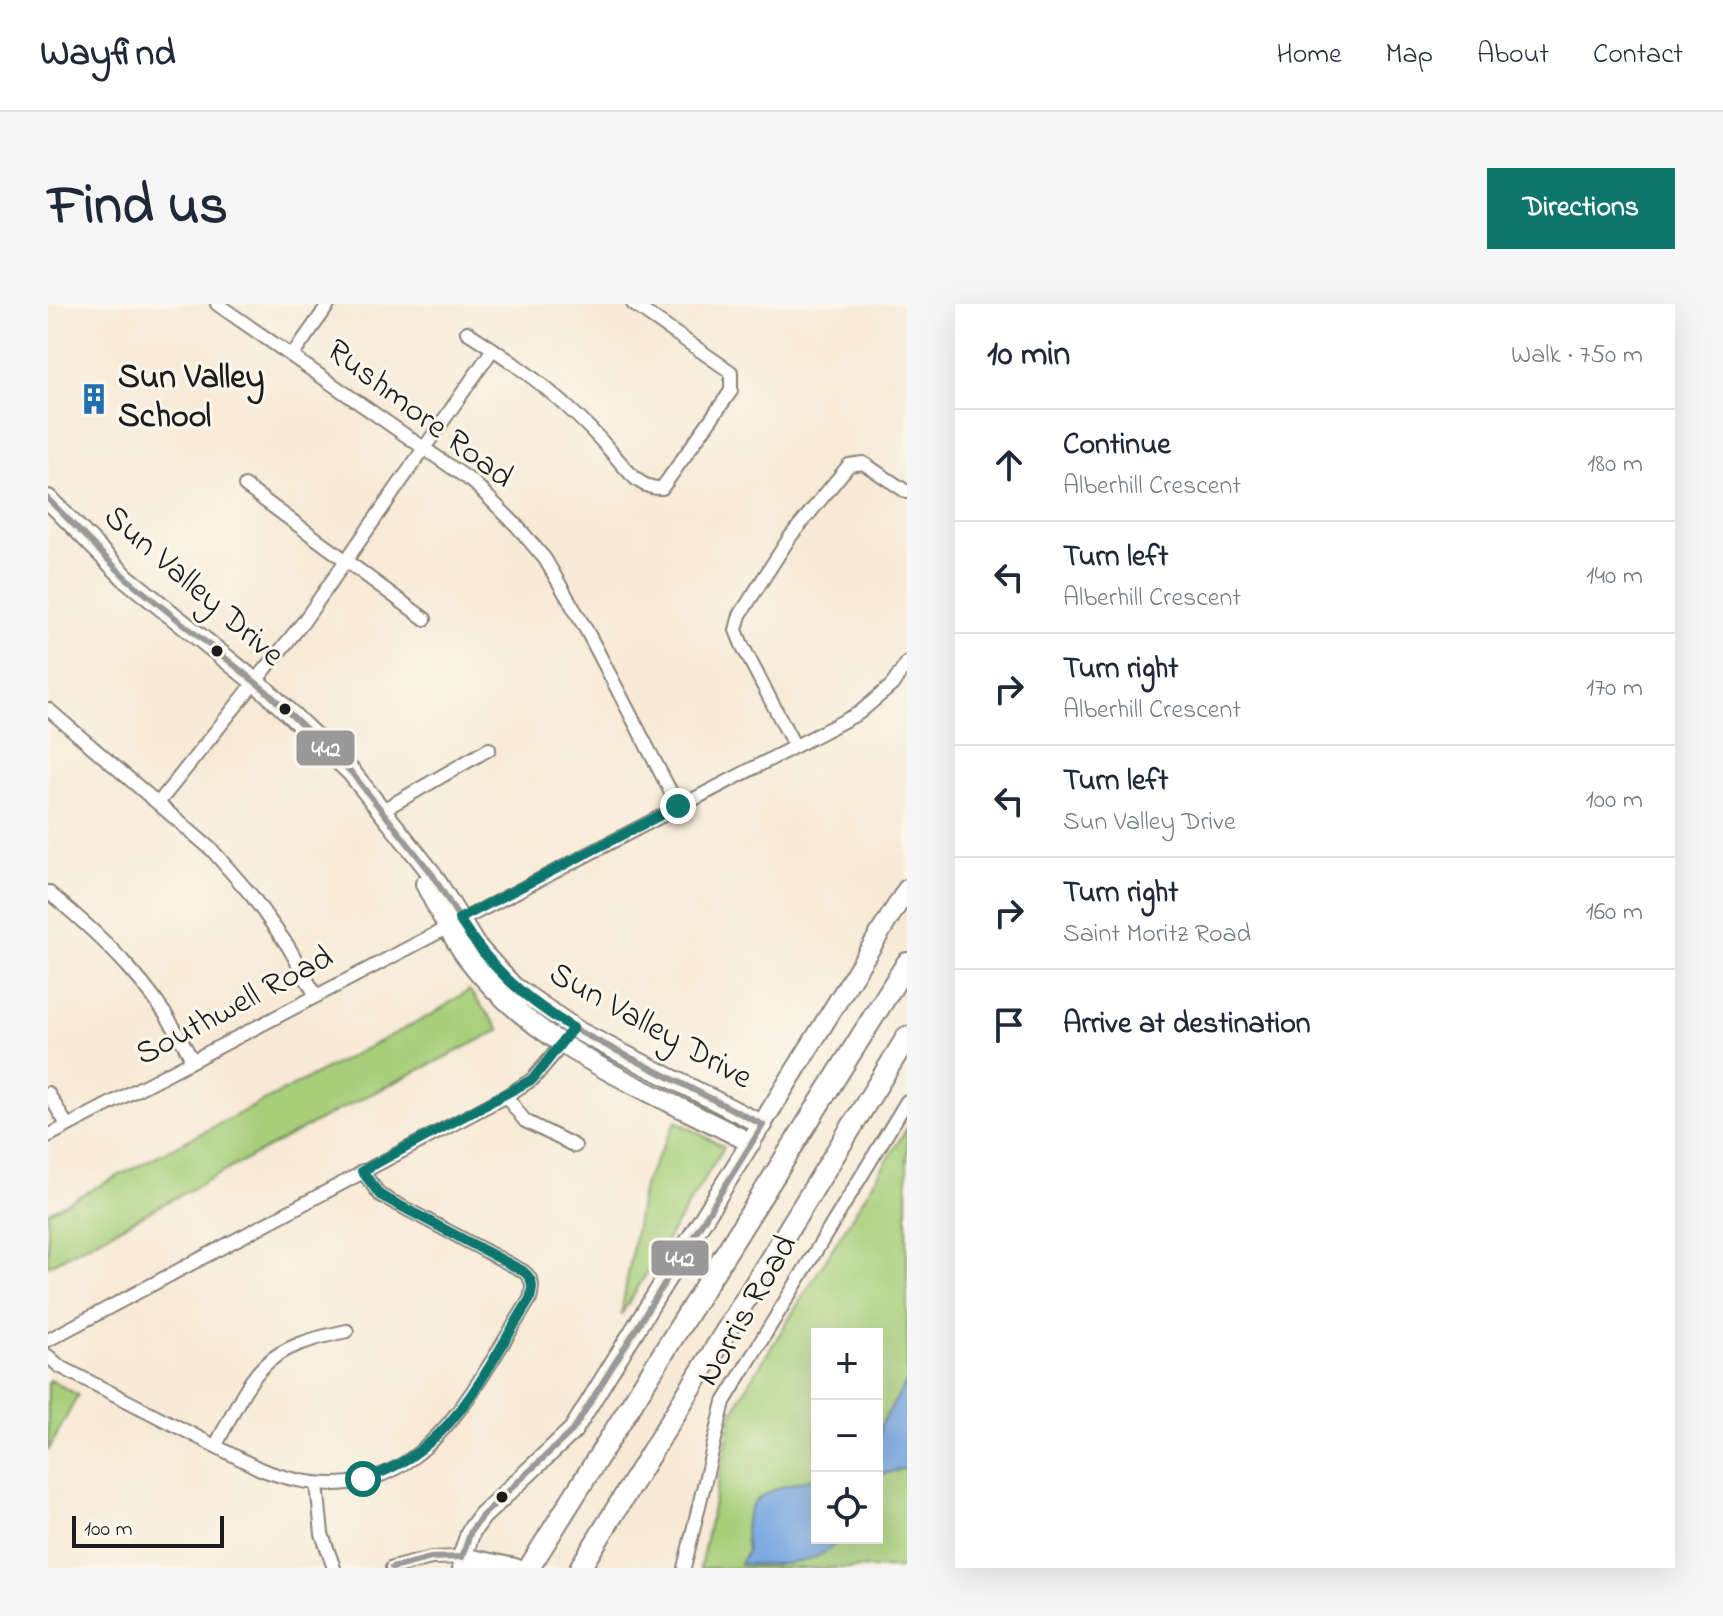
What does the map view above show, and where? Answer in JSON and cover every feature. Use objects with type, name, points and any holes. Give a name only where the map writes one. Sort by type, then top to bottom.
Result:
[{"type":"main road","points":[[529,1568],[907,963]]},
{"type":"main road","points":[[580,1568],[907,1037]]},
{"type":"street","name":"Rushmore Road","points":[[217,304],[474,483],[545,559],[678,806]]},
{"type":"street","points":[[292,356],[329,304]]},
{"type":"street","points":[[467,332],[575,412],[634,478],[649,489],[662,488],[714,416],[733,382],[731,372],[633,304]]},
{"type":"street","points":[[159,802],[255,683],[347,561],[493,349]]},
{"type":"street","points":[[794,745],[742,645],[736,630],[740,615],[790,537],[849,465],[863,463],[907,492]]},
{"type":"street","points":[[245,486],[425,619]]},
{"type":"street","name":"Sun Valley Drive","points":[[48,499],[126,578],[300,722],[383,810],[432,874],[453,922],[492,987],[518,1012],[563,1045],[751,1143]]},
{"type":"street","name":"Southwell Road","points":[[48,1136],[453,922],[859,713],[886,691],[907,663]]},
{"type":"street","points":[[48,709],[212,850],[252,896],[288,946],[316,996]]},
{"type":"street","points":[[383,810],[489,749]]},
{"type":"street","points":[[465,1564],[471,1531],[482,1516],[573,1430],[907,889]]},
{"type":"street","points":[[48,892],[103,938],[133,970],[164,1011],[192,1060]]},
{"type":"street","name":"Sun Valley Drive","points":[[453,922],[513,986],[573,1028],[763,1125]]},
{"type":"street","points":[[48,1340],[506,1096],[533,1079],[563,1045],[573,1028]]},
{"type":"street","points":[[48,1093],[67,1125]]},
{"type":"street","points":[[506,1096],[525,1121],[575,1146]]},
{"type":"street","name":"Norris Road","points":[[684,1568],[724,1402],[907,1101]]},
{"type":"street","points":[[48,1356],[59,1366],[272,1474],[317,1484],[345,1483],[383,1474],[413,1458],[436,1440],[455,1419],[530,1299],[533,1286],[530,1277],[523,1271],[380,1195],[362,1171]]},
{"type":"street","points":[[216,1445],[259,1369],[302,1340],[347,1331]]},
{"type":"street","points":[[317,1484],[322,1534],[334,1568]]},
{"type":"street","points":[[392,1568],[431,1558],[515,1568]]},
{"type":"green space","points":[[469,990],[500,1030],[333,1113],[48,1266],[48,1212],[431,1015]]},
{"type":"green space","points":[[676,1121],[724,1147],[621,1315],[643,1185]]},
{"type":"green space","points":[[907,1128],[907,1568],[700,1568],[732,1416],[740,1398]]},
{"type":"green space","points":[[50,1380],[78,1395],[48,1451],[48,1384]]},
{"type":"water","points":[[907,1381],[907,1468],[883,1474],[883,1472],[883,1421]]},
{"type":"water","points":[[811,1479],[811,1544],[835,1544],[820,1555],[796,1563],[740,1564],[747,1551],[745,1532],[752,1506],[761,1497]]},
{"type":"transit line","name":"442","points":[[48,499],[126,578],[265,690],[351,772],[432,874],[475,944],[513,986],[580,1032],[763,1125],[573,1430],[482,1516],[471,1531],[462,1557]]},
{"type":"transit line","name":"442","points":[[392,1568],[431,1558],[462,1557]]},
{"type":"place","name":"Sun Valley School","points":[[94,399]]},
{"type":"route","points":[[363,1479],[383,1474],[413,1458],[447,1430],[530,1299],[533,1286],[530,1277],[523,1271],[380,1195],[362,1171],[533,1079],[563,1045],[573,1028],[513,986],[475,944],[459,919],[678,806]]}]
